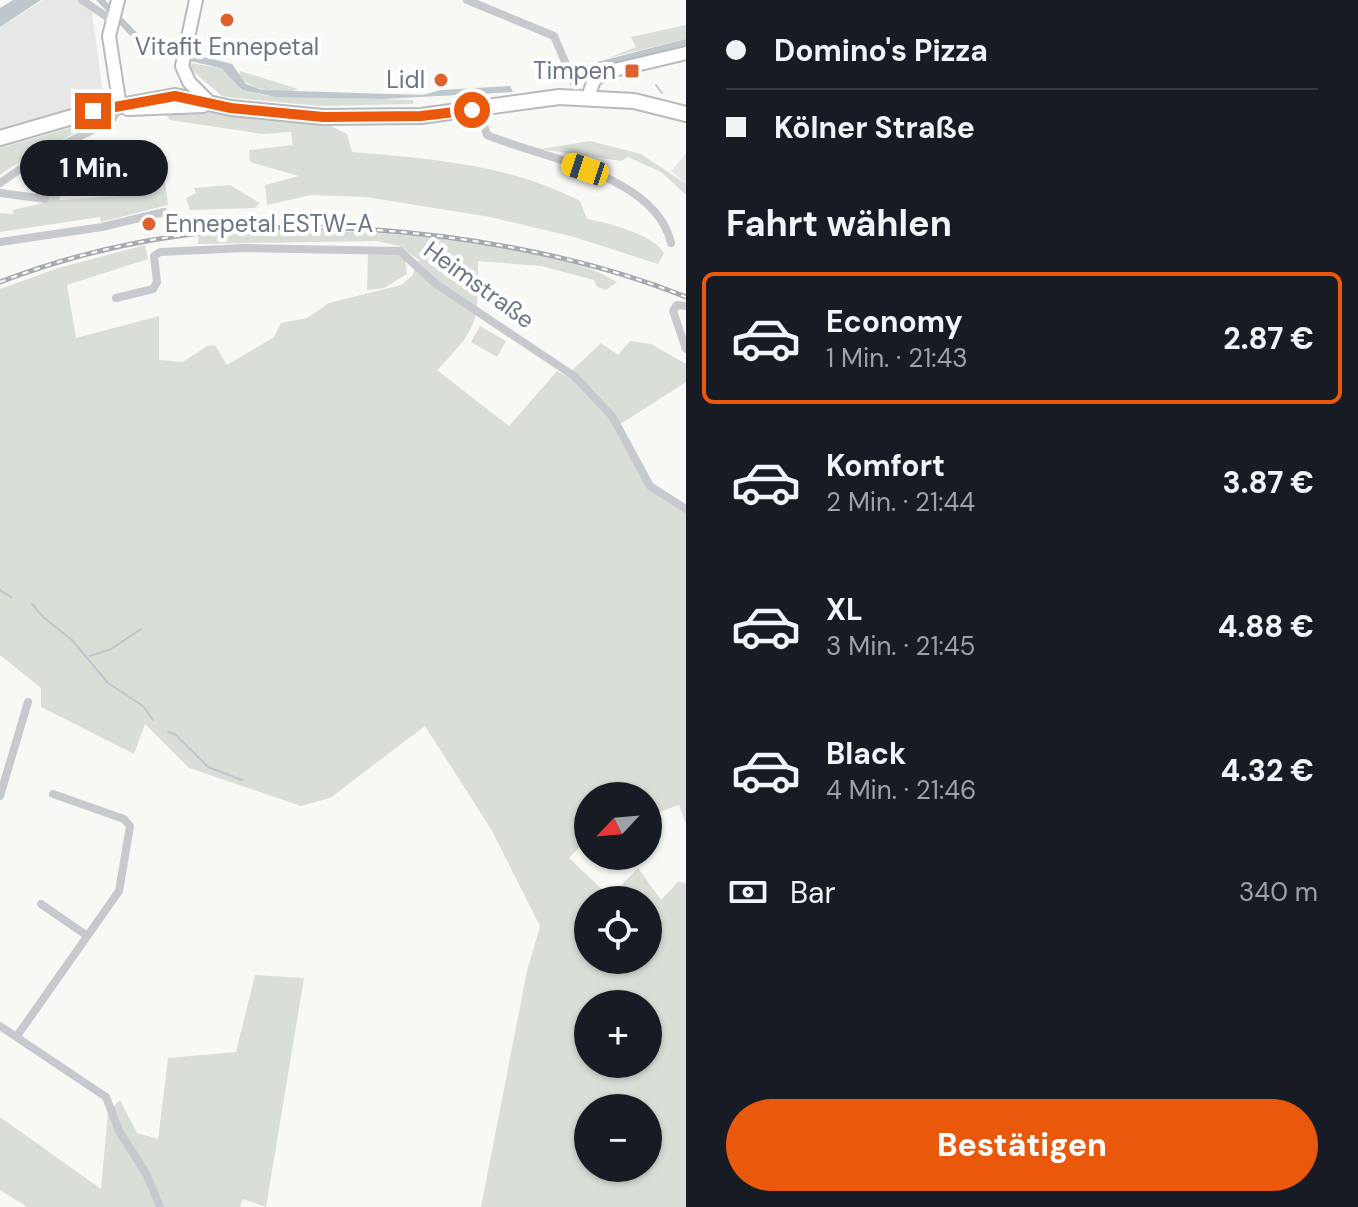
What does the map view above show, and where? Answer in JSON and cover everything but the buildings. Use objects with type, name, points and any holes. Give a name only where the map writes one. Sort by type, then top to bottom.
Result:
[{"type":"main road","points":[[196,0],[180,79],[200,103]]},
{"type":"main road","points":[[114,9],[110,58],[120,107]]},
{"type":"main road","points":[[584,97],[594,80],[606,72],[686,53]]},
{"type":"main road","points":[[183,60],[189,82],[200,103]]},
{"type":"main road","points":[[0,138],[57,120],[155,97],[323,117],[421,116],[584,97],[634,101],[686,114]]},
{"type":"street","points":[[82,0],[114,9]]},
{"type":"street","points":[[467,0],[554,36],[584,97]]},
{"type":"street","points":[[0,183],[36,158],[111,121],[120,107]]},
{"type":"street","points":[[479,109],[487,135],[585,169],[637,196],[658,216],[668,230],[671,243]]},
{"type":"street","points":[[0,193],[45,199]]},
{"type":"street","points":[[0,242],[102,227],[164,212]]},
{"type":"street","name":"Heimstraße","points":[[116,298],[153,289],[157,282],[154,256],[160,252],[245,248],[400,251],[436,284],[574,376],[594,393],[625,435],[650,486],[686,509]]},
{"type":"street","points":[[686,306],[677,305],[673,311],[686,349]]},
{"type":"street","points":[[0,796],[28,702]]},
{"type":"street","points":[[17,1036],[86,935],[105,916],[119,891],[130,826],[124,819],[53,794]]},
{"type":"street","points":[[41,904],[86,935]]},
{"type":"street","points":[[0,1026],[106,1097],[119,1131],[147,1175],[160,1207]]},
{"type":"shaded area","points":[[13,0],[41,0],[0,27],[0,8]]},
{"type":"shaded area","points":[[44,0],[75,0],[91,6],[103,93],[95,103],[0,131],[0,27]]},
{"type":"shaded area","points":[[96,0],[105,0],[147,43],[232,64],[246,84],[262,90],[423,95],[441,90],[510,86],[513,92],[382,99],[276,97],[242,90],[221,68],[145,51]]},
{"type":"shaded area","points":[[686,25],[686,39],[608,58],[636,47],[631,37]]},
{"type":"shaded area","points":[[686,39],[686,45],[596,69],[593,63]]},
{"type":"shaded area","points":[[190,63],[221,68],[242,90],[268,96],[414,100],[413,104],[320,106],[222,96],[190,69]]},
{"type":"shaded area","points":[[240,71],[298,89],[276,92],[259,89],[239,77]]},
{"type":"shaded area","points":[[195,111],[331,126],[347,134],[352,152],[469,165],[525,179],[580,201],[587,219],[640,235],[664,253],[658,264],[574,237],[490,217],[366,197],[311,195],[267,205],[265,185],[299,176],[250,162],[249,150],[293,145],[291,132],[262,134],[170,120],[165,113]]},
{"type":"shaded area","points":[[101,119],[8,169],[0,175],[0,148]]},
{"type":"shaded area","points":[[590,141],[641,154],[686,184],[686,195],[661,172],[628,157],[621,161],[541,149]]},
{"type":"shaded area","points":[[686,153],[686,184],[671,171]]},
{"type":"shaded area","points":[[165,182],[168,205],[101,222],[100,217],[0,232],[0,213],[13,214],[13,210],[47,202],[43,191],[58,188],[60,200],[149,194],[154,191],[153,185]]},
{"type":"shaded area","points":[[230,185],[260,203],[255,208],[190,210],[186,198],[196,193],[194,188]]},
{"type":"shaded area","points":[[285,229],[409,235],[547,256],[586,267],[617,282],[606,290],[597,287],[594,280],[541,266],[478,261],[474,322],[462,343],[437,370],[509,426],[557,371],[566,376],[601,343],[618,355],[630,341],[651,344],[686,364],[686,382],[616,427],[648,488],[686,512],[686,824],[679,805],[662,811],[662,782],[574,782],[574,853],[569,858],[574,863],[574,870],[582,870],[598,886],[574,886],[574,974],[662,974],[662,899],[678,882],[686,883],[686,1207],[481,1207],[527,971],[540,926],[491,829],[425,726],[330,798],[301,806],[189,768],[145,724],[134,754],[41,707],[41,688],[0,655],[0,289],[58,268],[145,245],[148,259],[67,285],[76,338],[159,316],[159,360],[183,362],[207,346],[215,345],[227,365],[274,337],[281,323],[307,318],[329,303],[401,285],[412,276],[419,260],[399,246],[377,241],[198,244],[199,234]]},
{"type":"shaded area","points":[[368,251],[396,253],[405,259],[407,274],[384,288],[367,290]]},
{"type":"shaded area","points":[[480,326],[506,341],[497,357],[471,342]]},
{"type":"shaded area","points":[[636,870],[639,870],[651,886],[621,886]]},
{"type":"shaded area","points":[[255,975],[304,978],[266,1207],[243,1199],[240,1207],[27,1207],[0,1190],[0,1117],[101,1189],[108,1112],[120,1100],[137,1133],[158,1139],[168,1058],[236,1052]]},
{"type":"waterway","points":[[656,85],[662,93]]},
{"type":"waterway","points":[[0,590],[11,597]]},
{"type":"waterway","points":[[32,604],[72,640],[108,683],[143,706],[153,720]]},
{"type":"waterway","points":[[90,656],[111,649],[141,629]]},
{"type":"waterway","points":[[168,732],[175,734],[208,767],[242,780]]},
{"type":"railway","points":[[0,282],[55,263],[165,238],[220,231],[332,228],[446,237],[507,247],[598,267],[686,297]]},
{"type":"place","name":"Vitafit Ennepetal","points":[[227,20]]},
{"type":"place","name":"Timpen","points":[[632,71]]},
{"type":"place","name":"Lidl","points":[[441,80]]},
{"type":"place","name":"Ennepetal ESTW-A","points":[[149,224]]},
{"type":"route","points":[[93,111],[120,107],[137,100],[175,96],[194,97],[208,104],[231,108],[298,116],[421,116],[472,110]]}]
